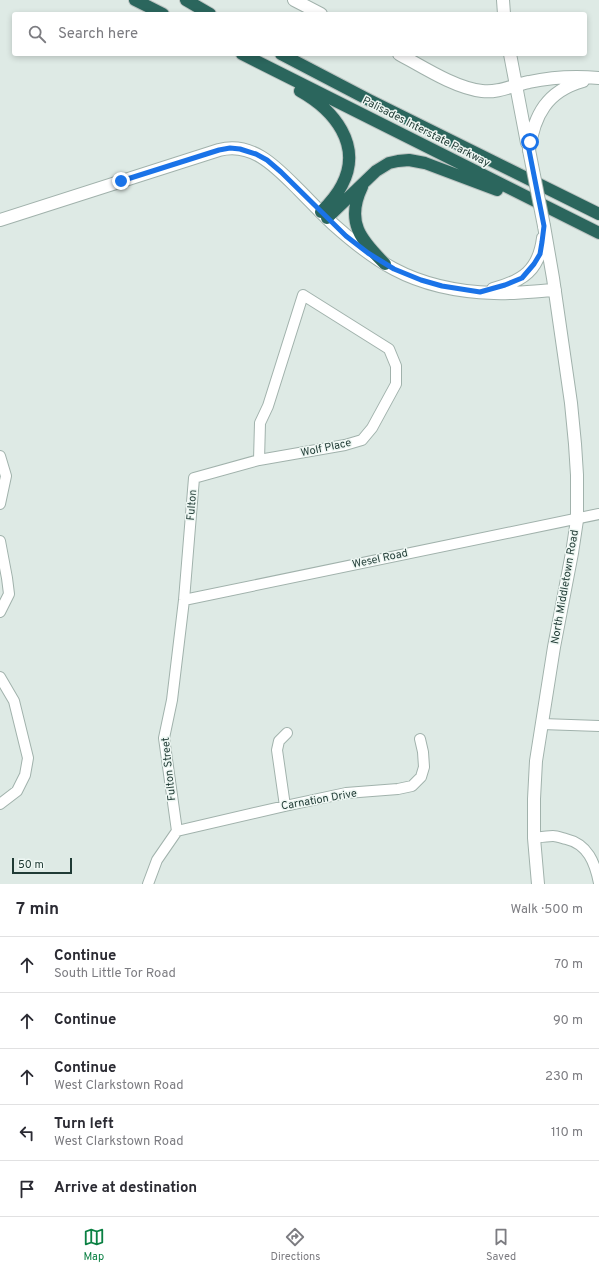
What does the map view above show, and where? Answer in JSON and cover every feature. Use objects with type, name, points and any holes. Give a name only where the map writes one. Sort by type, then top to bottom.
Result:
[{"type":"highway","points":[[135,0],[159,12]]},
{"type":"highway","points":[[186,0],[207,12]]},
{"type":"highway","points":[[240,56],[313,99],[330,114],[341,127],[345,137],[348,153],[347,172],[342,186],[324,215]]},
{"type":"highway","name":"Palisades Interstate Parkway","points":[[246,56],[599,233]]},
{"type":"highway","name":"Palisades Interstate Parkway","points":[[285,56],[369,100],[599,214]]},
{"type":"highway","points":[[324,215],[380,168],[393,162],[409,160],[420,162],[503,192],[581,224]]},
{"type":"highway","points":[[514,172],[599,206]]},
{"type":"highway","points":[[369,177],[357,197],[355,225],[363,240],[385,264]]},
{"type":"street","points":[[294,0],[317,12]]},
{"type":"street","points":[[503,0],[504,12]]},
{"type":"street","points":[[403,56],[448,80],[473,90],[494,91],[530,81],[561,78],[597,78]]},
{"type":"street","name":"North Middletown Road","points":[[510,56],[555,290],[575,444],[577,475],[577,520],[554,646],[536,761],[534,838],[538,884]]},
{"type":"street","points":[[529,150],[535,122],[541,110],[549,100],[571,85],[597,78]]},
{"type":"street","points":[[0,220],[219,150],[235,148],[251,152],[267,160],[324,215],[360,247],[385,264],[402,273],[450,288],[480,292],[494,293],[555,290]]},
{"type":"street","points":[[480,292],[513,283],[527,274],[540,254],[544,226]]},
{"type":"street","name":"Wolf Place","points":[[303,295],[389,349],[396,366],[396,384],[372,428],[362,440],[345,445],[259,460],[260,423],[268,406],[303,295]]},
{"type":"street","points":[[0,456],[6,476],[0,504]]},
{"type":"street","name":"Fulton","points":[[184,600],[194,478],[259,460]]},
{"type":"street","name":"Wesel Road","points":[[184,600],[577,520],[599,514]]},
{"type":"street","points":[[0,541],[9,594],[0,612]]},
{"type":"street","name":"Fulton Street","points":[[177,831],[164,738],[172,700],[184,600]]},
{"type":"street","points":[[0,677],[14,701],[28,758],[26,775],[17,791],[0,804]]},
{"type":"street","points":[[542,724],[599,726]]},
{"type":"street","points":[[285,806],[277,750],[279,741],[287,733]]},
{"type":"street","name":"Carnation Drive","points":[[177,831],[346,793],[398,789],[412,786],[420,777],[424,767],[420,739]]},
{"type":"street","points":[[148,884],[157,860],[177,831]]},
{"type":"street","points":[[534,838],[555,836],[572,840],[583,847],[591,857],[598,870],[599,883]]},
{"type":"route","points":[[121,181],[219,150],[235,148],[246,150],[256,154],[272,164],[346,236],[376,259],[402,273],[421,280],[450,288],[480,292],[518,281],[527,274],[540,254],[544,226],[529,150],[530,142]]}]
